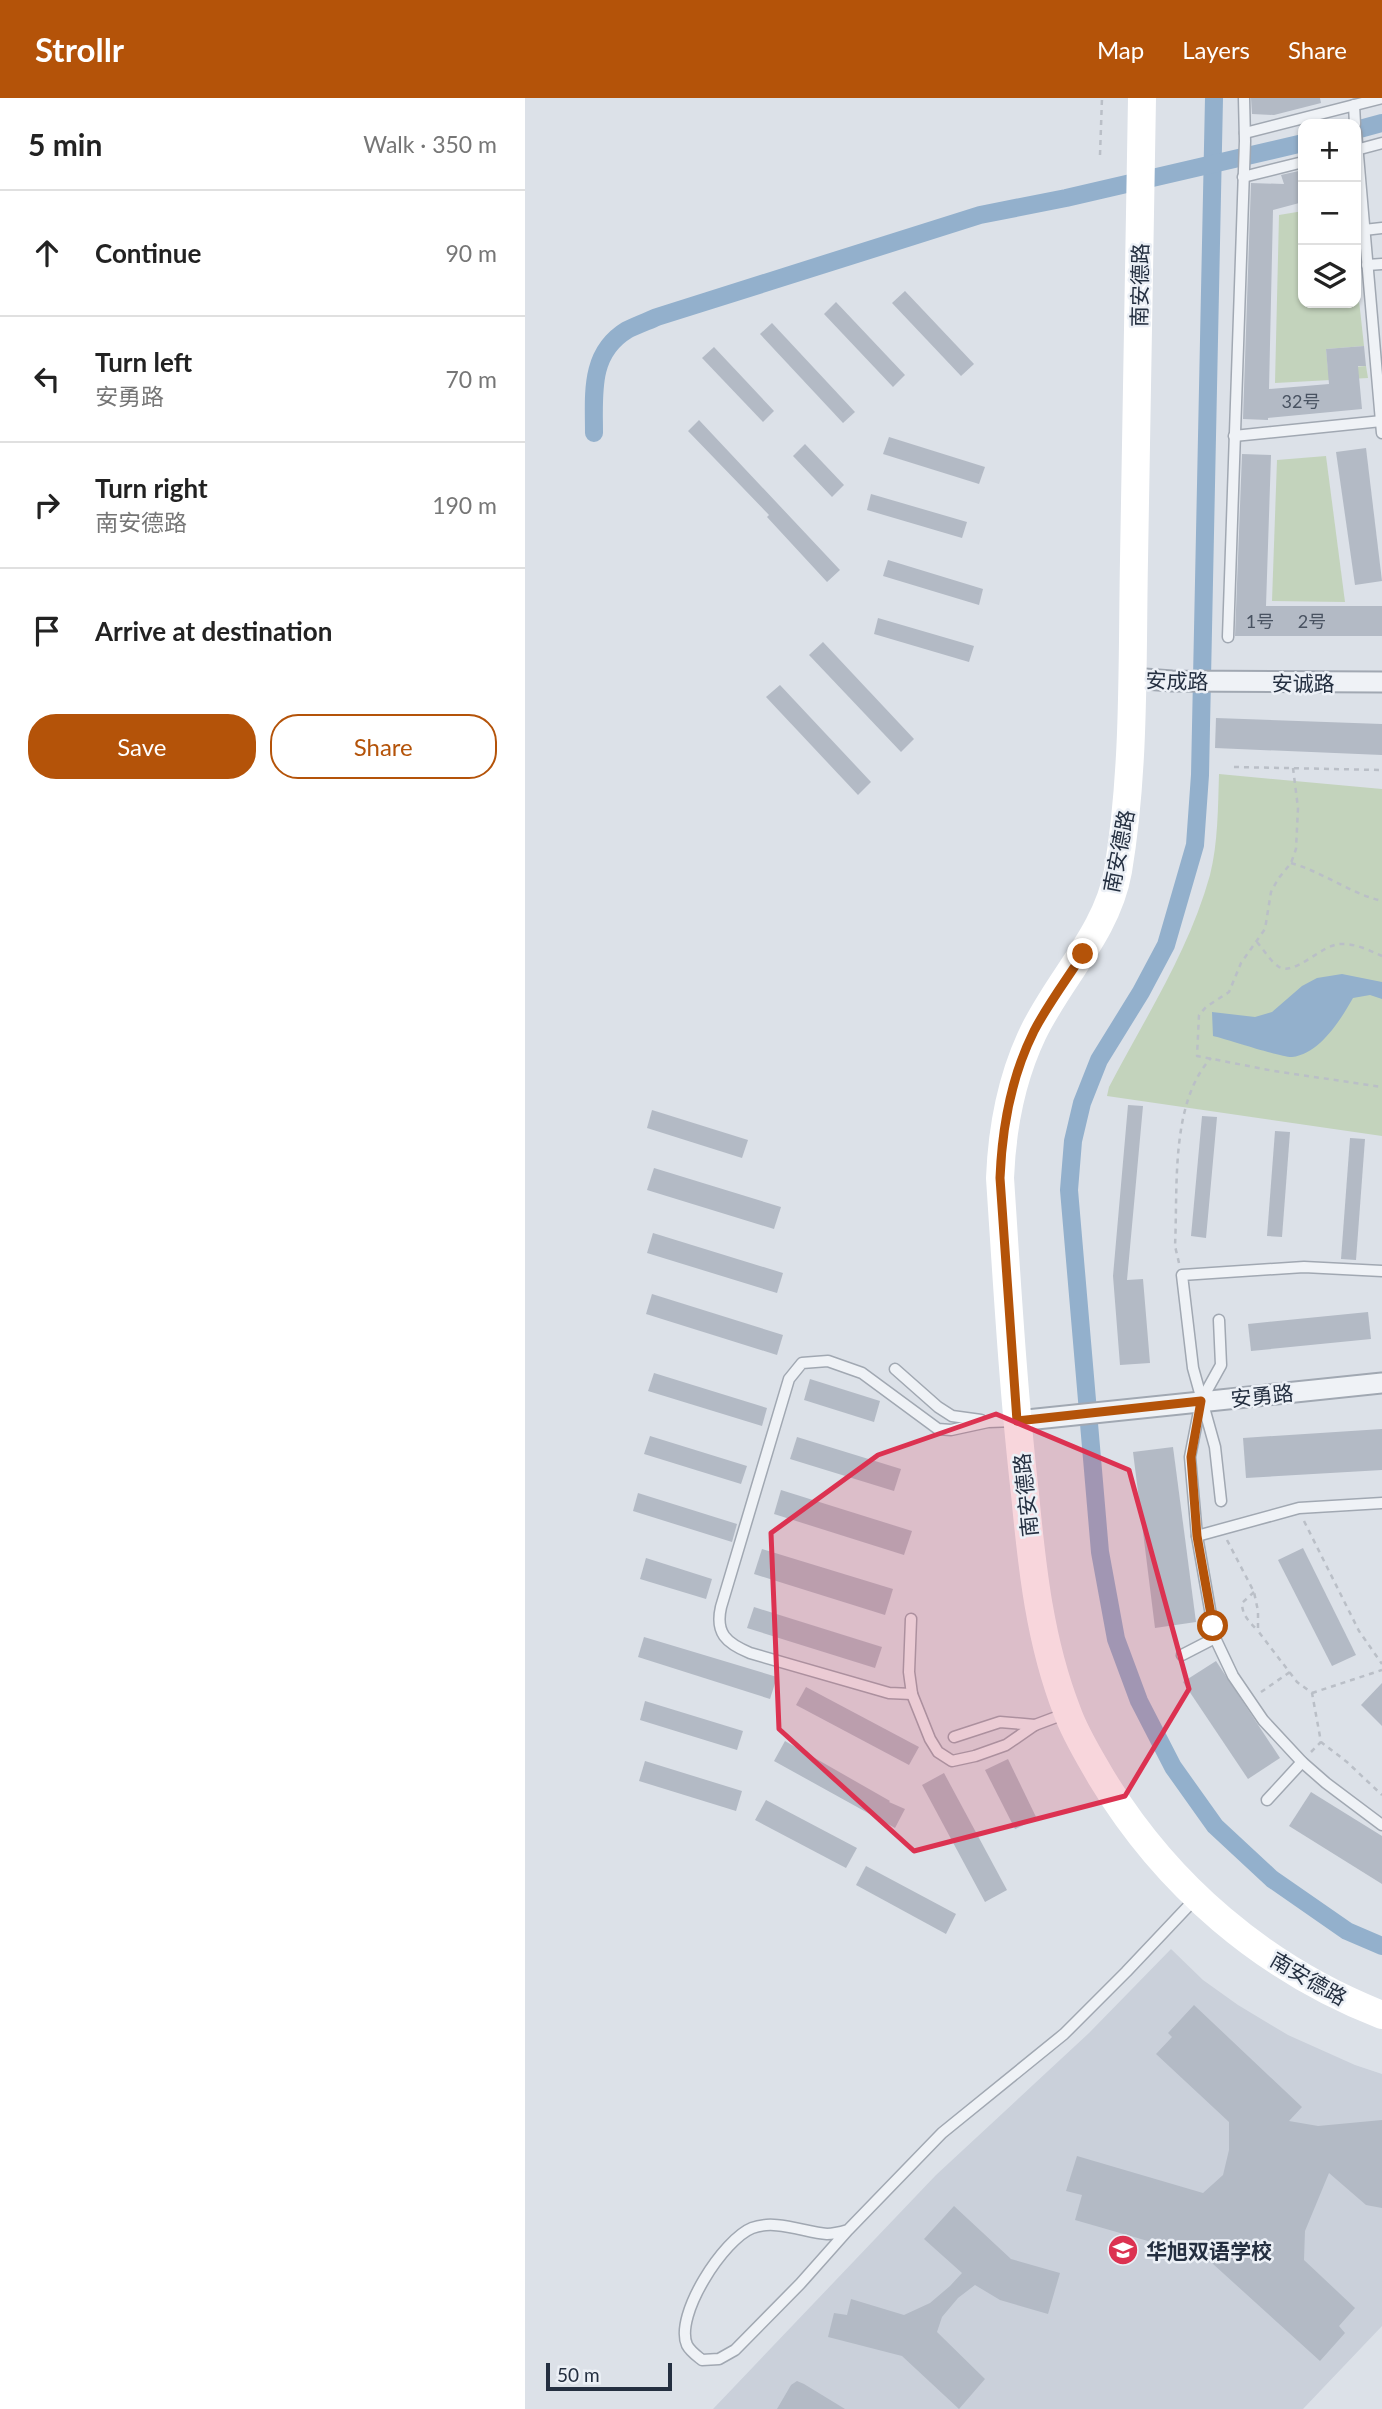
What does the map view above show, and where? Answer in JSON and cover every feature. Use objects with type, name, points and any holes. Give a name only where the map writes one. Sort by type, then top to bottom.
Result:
[{"type":"street","name":"南安德路","points":[[1142,98],[1128,800],[1116,882],[1103,918],[1034,1032],[1010,1099],[1002,1138],[1000,1178],[1017,1421],[1034,1579],[1045,1643],[1067,1713],[1119,1806],[1151,1850],[1196,1897],[1246,1941],[1299,1975],[1382,2015]]},
{"type":"street","name":"安成路","points":[[1132,678],[1223,682]]},
{"type":"street","name":"安诚路","points":[[1223,682],[1382,682]]},
{"type":"street","name":"安勇路","points":[[1017,1421],[1382,1383]]},
{"type":"lane","points":[[1228,637],[1244,173],[1244,98]]},
{"type":"lane","points":[[1245,137],[1354,114],[1382,98]]},
{"type":"lane","points":[[1361,145],[1382,143]]},
{"type":"lane","points":[[1244,173],[1298,163]]},
{"type":"lane","points":[[1359,182],[1382,433]]},
{"type":"lane","points":[[1364,230],[1382,228]]},
{"type":"lane","points":[[1367,265],[1382,264]]},
{"type":"lane","points":[[1234,436],[1381,422]]},
{"type":"lane","points":[[1221,1501],[1215,1447],[1193,1368],[1182,1275],[1304,1267],[1382,1271]]},
{"type":"lane","points":[[1219,1320],[1221,1365],[1201,1401],[1191,1457],[1197,1536],[1215,1638],[1233,1676],[1263,1720],[1302,1762],[1382,1825]]},
{"type":"lane","points":[[912,1694],[889,1693],[734,1646],[722,1633],[718,1621],[720,1606],[789,1379],[802,1363],[828,1361],[862,1373],[937,1429],[951,1430],[988,1422],[1017,1421]]},
{"type":"lane","points":[[895,1369],[937,1408],[953,1416],[988,1422]]},
{"type":"lane","points":[[1197,1536],[1299,1508],[1382,1503]]},
{"type":"lane","points":[[911,1619],[909,1672],[912,1694],[930,1739],[938,1752],[952,1761],[1006,1745],[1035,1725],[1067,1713]]},
{"type":"lane","points":[[1182,1655],[1215,1638]]},
{"type":"lane","points":[[954,1737],[1000,1722],[1035,1725]]},
{"type":"lane","points":[[1267,1800],[1302,1762]]},
{"type":"lane","points":[[848,2230],[830,2234],[772,2225],[751,2228],[731,2243],[706,2277],[688,2310],[684,2330],[687,2347],[702,2360],[719,2359],[735,2350],[942,2133],[1064,2034],[1196,1897]]},
{"type":"path","points":[[1100,155],[1101,98]]},
{"type":"path","points":[[1234,767],[1382,770]]},
{"type":"path","points":[[1293,768],[1298,830],[1296,849],[1271,892],[1268,920],[1257,942],[1241,964],[1229,992],[1199,1015],[1197,1056],[1382,1087]]},
{"type":"path","points":[[1290,863],[1318,872],[1343,888],[1382,901]]},
{"type":"path","points":[[1257,942],[1278,967],[1285,969],[1298,966],[1327,947],[1340,944],[1355,945],[1382,956]]},
{"type":"path","points":[[1182,1275],[1175,1246],[1182,1118],[1192,1085],[1211,1058]]},
{"type":"path","points":[[1299,1508],[1312,1541],[1343,1602],[1369,1648],[1382,1664]]},
{"type":"path","points":[[1222,1529],[1254,1592],[1258,1631]]},
{"type":"path","points":[[1254,1592],[1242,1603],[1245,1617],[1297,1682],[1312,1693],[1321,1742],[1382,1795]]},
{"type":"path","points":[[1312,1693],[1382,1670]]},
{"type":"path","points":[[1249,1700],[1290,1672]]},
{"type":"highlighted area","points":[[996,1414],[1129,1470],[1189,1689],[1125,1796],[914,1851],[779,1729],[771,1533],[878,1455]]},
{"type":"shaded area","name":"华旭双语学校","points":[[1171,1949],[1203,1980],[1288,2035],[1382,2074],[1382,2326],[1303,2409],[713,2409],[936,2175],[1089,2033]]},
{"type":"green space","points":[[1298,212],[1298,308],[1360,308],[1364,346],[1326,349],[1328,369],[1366,366],[1368,378],[1275,383],[1279,215]]},
{"type":"green space","points":[[1326,456],[1345,602],[1272,601],[1277,460]]},
{"type":"green space","points":[[1219,774],[1382,789],[1382,1136],[1107,1096],[1109,1087],[1178,957],[1201,903],[1215,851]]},
{"type":"water","points":[[1342,974],[1382,982],[1382,999],[1370,995],[1353,998],[1329,1034],[1302,1054],[1287,1057],[1213,1036],[1212,1012],[1255,1017],[1272,1012],[1302,986],[1317,978]]},
{"type":"building","points":[[1251,98],[1320,98],[1321,103],[1274,115],[1252,114]]},
{"type":"building","points":[[1298,171],[1298,203],[1273,210],[1269,389],[1329,384],[1326,349],[1364,346],[1366,366],[1358,366],[1362,409],[1268,420],[1243,419],[1251,183],[1284,184],[1281,175]]},
{"type":"building","points":[[905,291],[974,364],[961,376],[892,303]]},
{"type":"building","points":[[836,302],[905,375],[893,387],[824,314]]},
{"type":"building","points":[[772,323],[855,412],[843,423],[760,334]]},
{"type":"building","points":[[714,347],[774,411],[763,422],[702,358]]},
{"type":"building","points":[[699,420],[840,570],[827,582],[767,517],[769,515],[688,431]]},
{"type":"building","points":[[889,437],[985,467],[979,484],[883,454]]},
{"type":"building","points":[[805,444],[844,485],[832,497],[793,456]]},
{"type":"building","points":[[1366,448],[1382,581],[1355,585],[1336,452]]},
{"type":"building","points":[[1242,454],[1271,455],[1266,606],[1382,606],[1382,636],[1235,636]]},
{"type":"building","points":[[871,494],[967,522],[962,538],[867,510]]},
{"type":"building","points":[[888,560],[983,589],[979,605],[883,576]]},
{"type":"building","points":[[878,618],[974,646],[969,662],[874,634]]},
{"type":"building","points":[[823,642],[914,739],[901,752],[809,655]]},
{"type":"building","points":[[780,685],[871,782],[858,795],[766,697]]},
{"type":"building","points":[[1216,718],[1382,724],[1382,755],[1215,748]]},
{"type":"building","points":[[1128,1105],[1143,1106],[1127,1280],[1143,1279],[1150,1363],[1120,1365],[1113,1276]]},
{"type":"building","points":[[652,1110],[748,1140],[742,1158],[647,1128]]},
{"type":"building","points":[[1202,1116],[1217,1117],[1206,1238],[1191,1236]]},
{"type":"building","points":[[1275,1131],[1290,1132],[1282,1237],[1267,1236]]},
{"type":"building","points":[[1350,1138],[1365,1139],[1356,1260],[1341,1259]]},
{"type":"building","points":[[654,1168],[781,1207],[774,1229],[647,1190]]},
{"type":"building","points":[[653,1233],[783,1273],[777,1293],[647,1253]]},
{"type":"building","points":[[652,1294],[783,1335],[777,1355],[646,1314]]},
{"type":"building","points":[[1368,1312],[1371,1339],[1251,1351],[1248,1324]]},
{"type":"building","points":[[654,1373],[767,1408],[762,1426],[648,1391]]},
{"type":"building","points":[[810,1379],[880,1401],[874,1422],[804,1400]]},
{"type":"building","points":[[1382,1429],[1382,1470],[1246,1478],[1243,1438]]},
{"type":"building","points":[[650,1436],[747,1466],[741,1484],[644,1454]]},
{"type":"building","points":[[797,1437],[901,1469],[894,1491],[790,1459]]},
{"type":"building","points":[[1173,1447],[1196,1622],[1155,1628],[1133,1452]]},
{"type":"building","points":[[781,1490],[912,1531],[904,1555],[774,1514]]},
{"type":"building","points":[[638,1493],[737,1524],[732,1542],[633,1511]]},
{"type":"building","points":[[1303,1548],[1356,1655],[1332,1666],[1278,1560]]},
{"type":"building","points":[[762,1549],[893,1589],[885,1615],[754,1574]]},
{"type":"building","points":[[646,1558],[712,1579],[706,1599],[640,1579]]},
{"type":"building","points":[[754,1607],[882,1647],[875,1668],[747,1628]]},
{"type":"building","points":[[644,1637],[777,1677],[770,1699],[638,1657]]},
{"type":"building","points":[[1216,1661],[1280,1758],[1248,1779],[1183,1682]]},
{"type":"building","points":[[1382,1683],[1382,1726],[1361,1705]]},
{"type":"building","points":[[806,1687],[919,1747],[909,1765],[796,1705]]},
{"type":"building","points":[[645,1701],[743,1731],[737,1750],[640,1720]]},
{"type":"building","points":[[785,1741],[905,1809],[895,1828],[774,1761]]},
{"type":"building","points":[[1008,1759],[1037,1819],[1015,1829],[985,1770]]},
{"type":"building","points":[[645,1761],[742,1791],[736,1811],[639,1781]]},
{"type":"building","points":[[944,1773],[1007,1890],[985,1902],[922,1785]]},
{"type":"building","points":[[1311,1792],[1382,1836],[1382,1884],[1289,1826]]},
{"type":"building","points":[[766,1800],[857,1848],[846,1868],[755,1820]]},
{"type":"building","points":[[866,1866],[956,1914],[946,1934],[856,1885]]},
{"type":"building","points":[[1194,2005],[1302,2107],[1289,2121],[1318,2126],[1382,2120],[1382,2208],[1366,2205],[1329,2173],[1305,2231],[1304,2260],[1355,2308],[1339,2326],[1345,2333],[1320,2361],[1213,2264],[1193,2254],[1075,2220],[1082,2195],[1066,2191],[1077,2156],[1203,2193],[1223,2175],[1229,2150],[1229,2122],[1156,2054],[1172,2037],[1168,2033]]},
{"type":"building","points":[[954,2206],[1011,2259],[1060,2273],[1048,2314],[1000,2300],[975,2285],[958,2298],[942,2317],[937,2332],[985,2379],[959,2409],[902,2356],[828,2337],[834,2313],[847,2315],[851,2299],[904,2315],[930,2303],[950,2286],[962,2273],[924,2239]]},
{"type":"building","points":[[797,2381],[845,2409],[777,2409],[791,2385]]},
{"type":"waterway","points":[[1214,98],[1200,775],[1195,845],[1166,945],[1099,1060],[1082,1103],[1073,1141],[1069,1190],[1100,1552],[1116,1639],[1139,1701],[1173,1767],[1215,1826],[1272,1879],[1347,1931],[1382,1946]]},
{"type":"waterway","points":[[1361,129],[1382,123]]},
{"type":"waterway","points":[[594,433],[594,389],[600,362],[606,350],[627,330],[657,317],[980,215],[1066,198],[1298,144]]},
{"type":"place","name":"华旭双语学校","points":[[1123,2250]]},
{"type":"route","points":[[1083,954],[1034,1032],[1010,1099],[1002,1138],[1000,1178],[1017,1421],[1201,1401],[1191,1457],[1197,1536],[1213,1626]]}]
